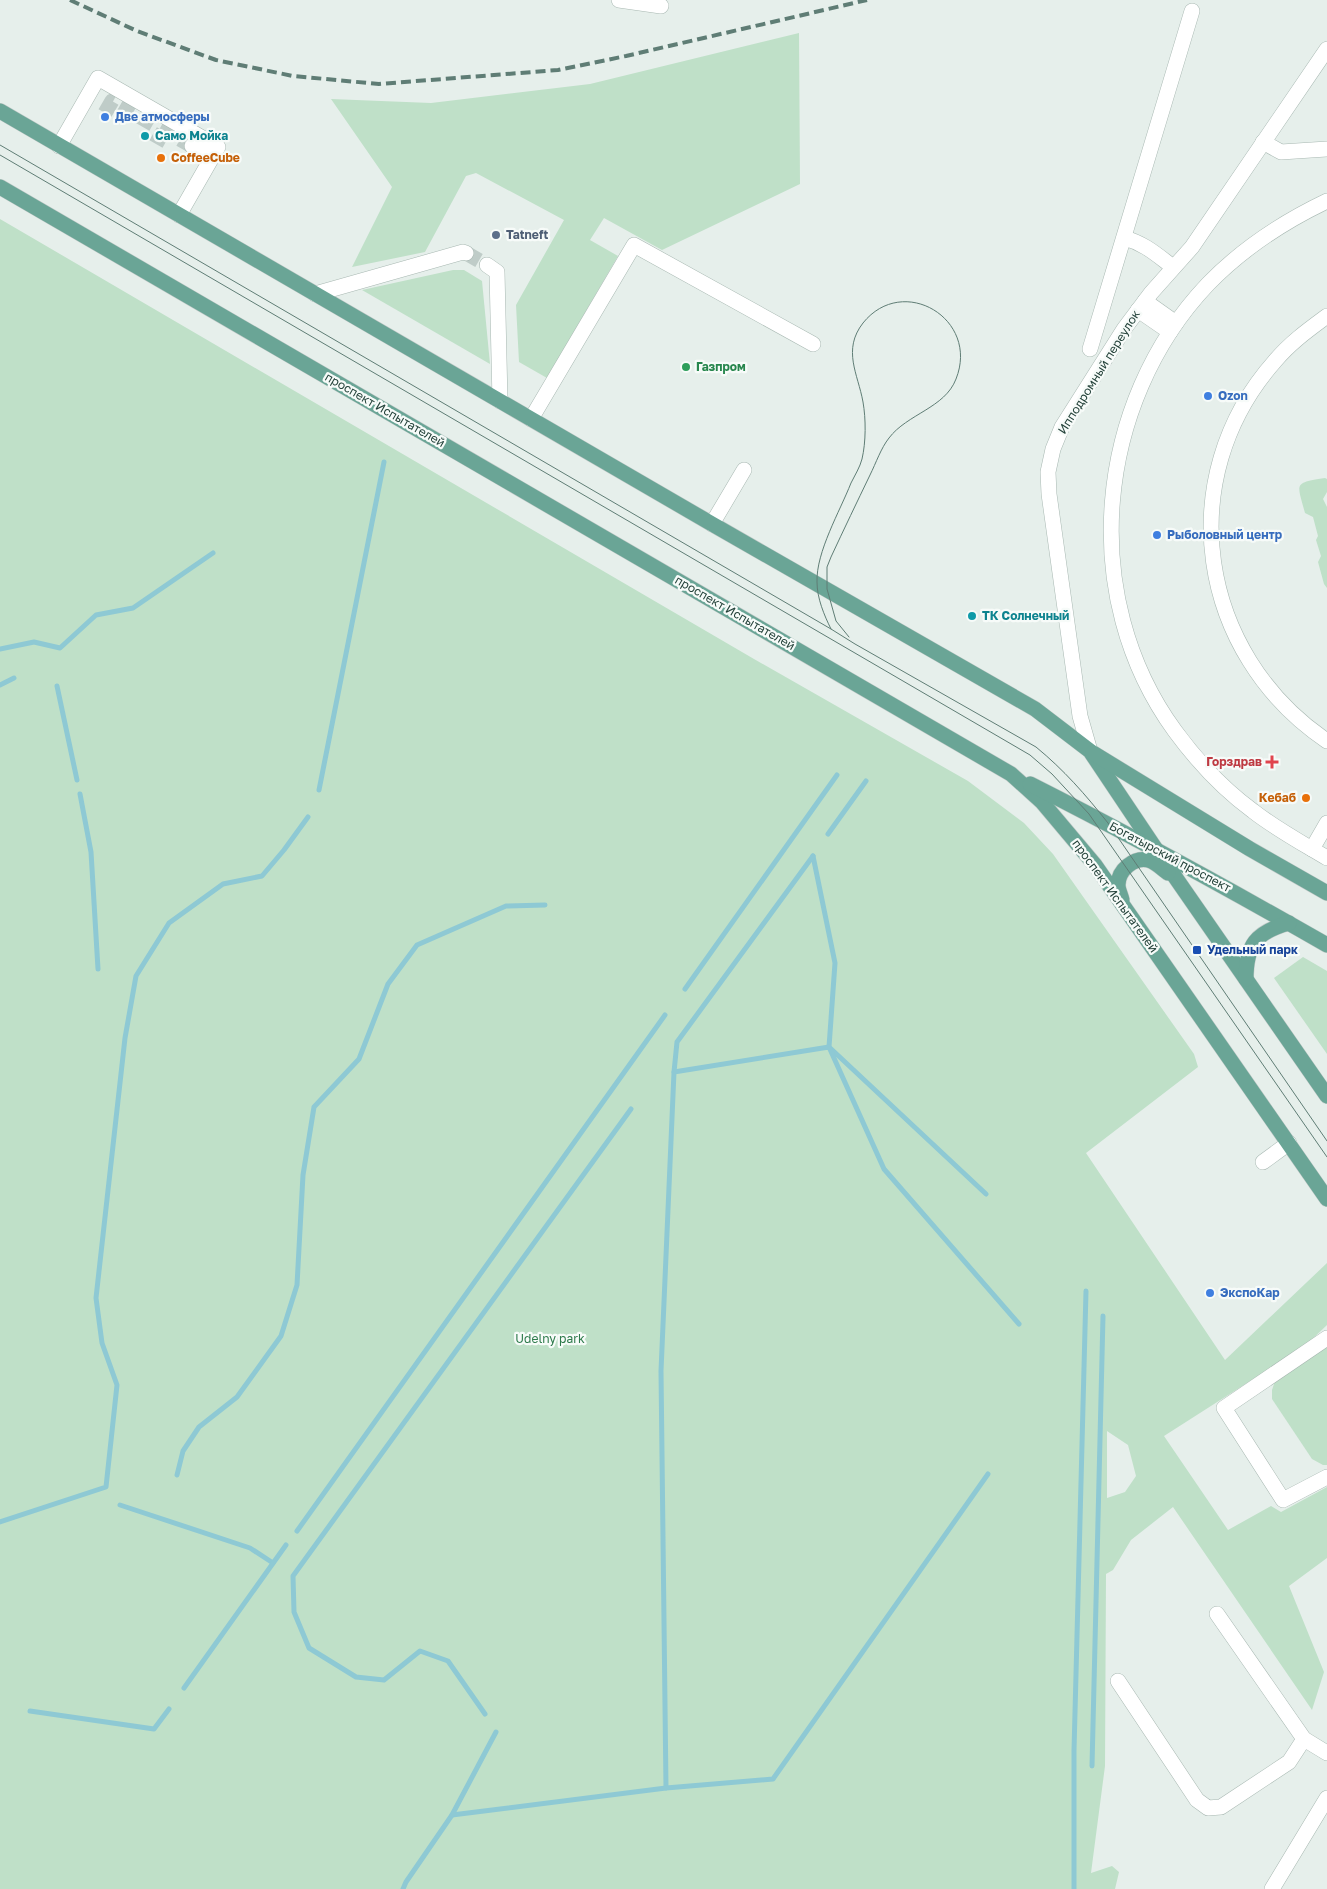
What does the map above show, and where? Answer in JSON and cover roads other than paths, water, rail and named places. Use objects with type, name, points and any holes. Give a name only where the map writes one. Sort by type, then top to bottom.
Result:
[{"type":"main road","points":[[0,111],[1035,709],[1090,751],[1250,849],[1327,893]]},
{"type":"main road","name":"проспект Испытателей","points":[[0,188],[1011,774],[1042,802],[1095,865],[1327,1199]]},
{"type":"main road","points":[[1090,751],[1177,881],[1327,1096]]},
{"type":"main road","name":"Богатырский проспект","points":[[1011,774],[1155,848],[1327,945]]},
{"type":"main road","points":[[1126,909],[1118,885],[1120,874],[1126,867],[1138,860],[1148,860],[1159,866],[1177,881]]},
{"type":"main road","points":[[1246,979],[1246,962],[1250,949],[1256,940],[1265,932],[1289,923]]},
{"type":"street","points":[[619,0],[661,6]]},
{"type":"street","points":[[1090,349],[1192,11]]},
{"type":"street","name":"Ипподромный переулок","points":[[1090,751],[1080,716],[1049,494],[1048,472],[1053,450],[1062,427],[1124,329],[1173,267],[1192,247],[1327,49]]},
{"type":"street","points":[[59,146],[98,78],[218,147],[179,215]]},
{"type":"street","points":[[1263,142],[1281,152],[1327,149]]},
{"type":"street","points":[[192,146],[212,158]]},
{"type":"street","points":[[1327,201],[1292,219],[1248,248],[1208,284],[1173,328],[1136,396],[1119,452],[1114,482],[1111,543],[1115,581],[1127,633],[1137,662],[1154,697],[1174,729],[1197,759],[1223,787],[1253,812],[1327,858]]},
{"type":"street","points":[[1124,238],[1147,246],[1173,267]]},
{"type":"street","points":[[531,419],[634,245],[813,344]]},
{"type":"street","points":[[315,294],[463,252],[466,253]]},
{"type":"street","points":[[486,265],[497,272],[500,401]]},
{"type":"street","points":[[1141,306],[1173,328]]},
{"type":"street","points":[[1327,316],[1292,344],[1276,360],[1248,397],[1237,417],[1221,460],[1212,504],[1211,527],[1212,550],[1221,599],[1239,645],[1250,664],[1277,699],[1293,715],[1327,741]]},
{"type":"street","points":[[712,524],[744,470]]},
{"type":"street","points":[[1312,849],[1327,823]]},
{"type":"street","points":[[1262,1162],[1289,1143]]},
{"type":"street","points":[[1327,1338],[1224,1408],[1283,1500],[1327,1478]]},
{"type":"street","points":[[1217,1614],[1304,1739],[1327,1753]]},
{"type":"street","points":[[1118,1681],[1197,1800],[1208,1808],[1221,1807],[1289,1762],[1304,1739]]},
{"type":"street","points":[[1272,1889],[1327,1798]]},
{"type":"waterway","points":[[319,790],[384,462]]},
{"type":"waterway","points":[[0,649],[34,642],[60,648],[96,615],[133,608],[213,553]]},
{"type":"waterway","points":[[0,685],[14,678]]},
{"type":"waterway","points":[[57,686],[77,780]]},
{"type":"waterway","points":[[685,989],[837,775]]},
{"type":"waterway","points":[[828,834],[866,781]]},
{"type":"waterway","points":[[80,794],[91,852],[98,969]]},
{"type":"waterway","points":[[0,1522],[106,1487],[117,1385],[102,1343],[96,1298],[125,1038],[136,976],[169,923],[223,884],[262,876],[308,817]]},
{"type":"waterway","points":[[813,856],[835,963],[829,1047],[986,1194]]},
{"type":"waterway","points":[[674,1072],[677,1042],[813,856]]},
{"type":"waterway","points":[[177,1475],[183,1451],[199,1427],[237,1397],[281,1336],[297,1285],[303,1175],[314,1107],[359,1059],[388,984],[417,945],[506,906],[545,905]]},
{"type":"waterway","points":[[297,1531],[665,1015]]},
{"type":"waterway","points":[[666,1788],[661,1371],[674,1072],[829,1047],[884,1169],[1019,1324]]},
{"type":"waterway","points":[[485,1714],[448,1661],[420,1651],[384,1680],[356,1677],[309,1648],[294,1612],[293,1576],[631,1109]]},
{"type":"waterway","points":[[1074,1889],[1074,1751],[1086,1291]]},
{"type":"waterway","points":[[1092,1766],[1103,1316]]},
{"type":"waterway","points":[[452,1815],[666,1788],[773,1779],[988,1474]]},
{"type":"waterway","points":[[120,1505],[250,1548],[273,1563]]},
{"type":"waterway","points":[[184,1688],[286,1545]]},
{"type":"waterway","points":[[30,1711],[154,1729],[169,1709]]},
{"type":"waterway","points":[[403,1889],[452,1815],[496,1732]]},
{"type":"tunnel","points":[[105,113],[112,101],[192,146]]},
{"type":"tunnel","points":[[156,144],[169,121]]},
{"type":"tunnel","points":[[466,253],[487,265]]},
{"type":"tram line","points":[[0,145],[855,644],[1036,747],[1056,764],[1108,823],[1327,1141]]},
{"type":"tram line","points":[[0,155],[1030,755],[1052,774],[1089,814],[1327,1157]]},
{"type":"tram line","points":[[831,629],[823,612],[818,594],[817,582],[820,558],[861,462],[865,438],[864,409],[853,362],[853,343],[863,323],[879,309],[898,302],[916,303],[934,310],[948,322],[957,338],[961,357],[956,379],[951,389],[935,404],[897,430],[886,442],[831,557],[827,567],[827,589],[836,621],[849,637]]},
{"type":"railway","points":[[70,0],[137,31],[216,60],[293,76],[379,84],[558,70],[867,0]]},
{"type":"place","name":"Две атмосферы","points":[[105,117]]},
{"type":"place","name":"Само Мойка","points":[[145,136]]},
{"type":"place","name":"CoffeeCube","points":[[161,158]]},
{"type":"place","name":"Tatneft","points":[[496,235]]},
{"type":"place","name":"Газпром","points":[[686,367]]},
{"type":"place","name":"Ozon","points":[[1208,396]]},
{"type":"place","name":"Рыболовный центр","points":[[1157,535]]},
{"type":"place","name":"ТК Солнечный","points":[[972,616]]},
{"type":"place","name":"Горздрав","points":[[1272,762]]},
{"type":"place","name":"Кебаб","points":[[1306,798]]},
{"type":"place","name":"Удельный парк","points":[[1197,950]]},
{"type":"place","name":"ЭкспоКар","points":[[1210,1293]]},
{"type":"park label","name":"Udelny park","points":[[550,1339]]}]
